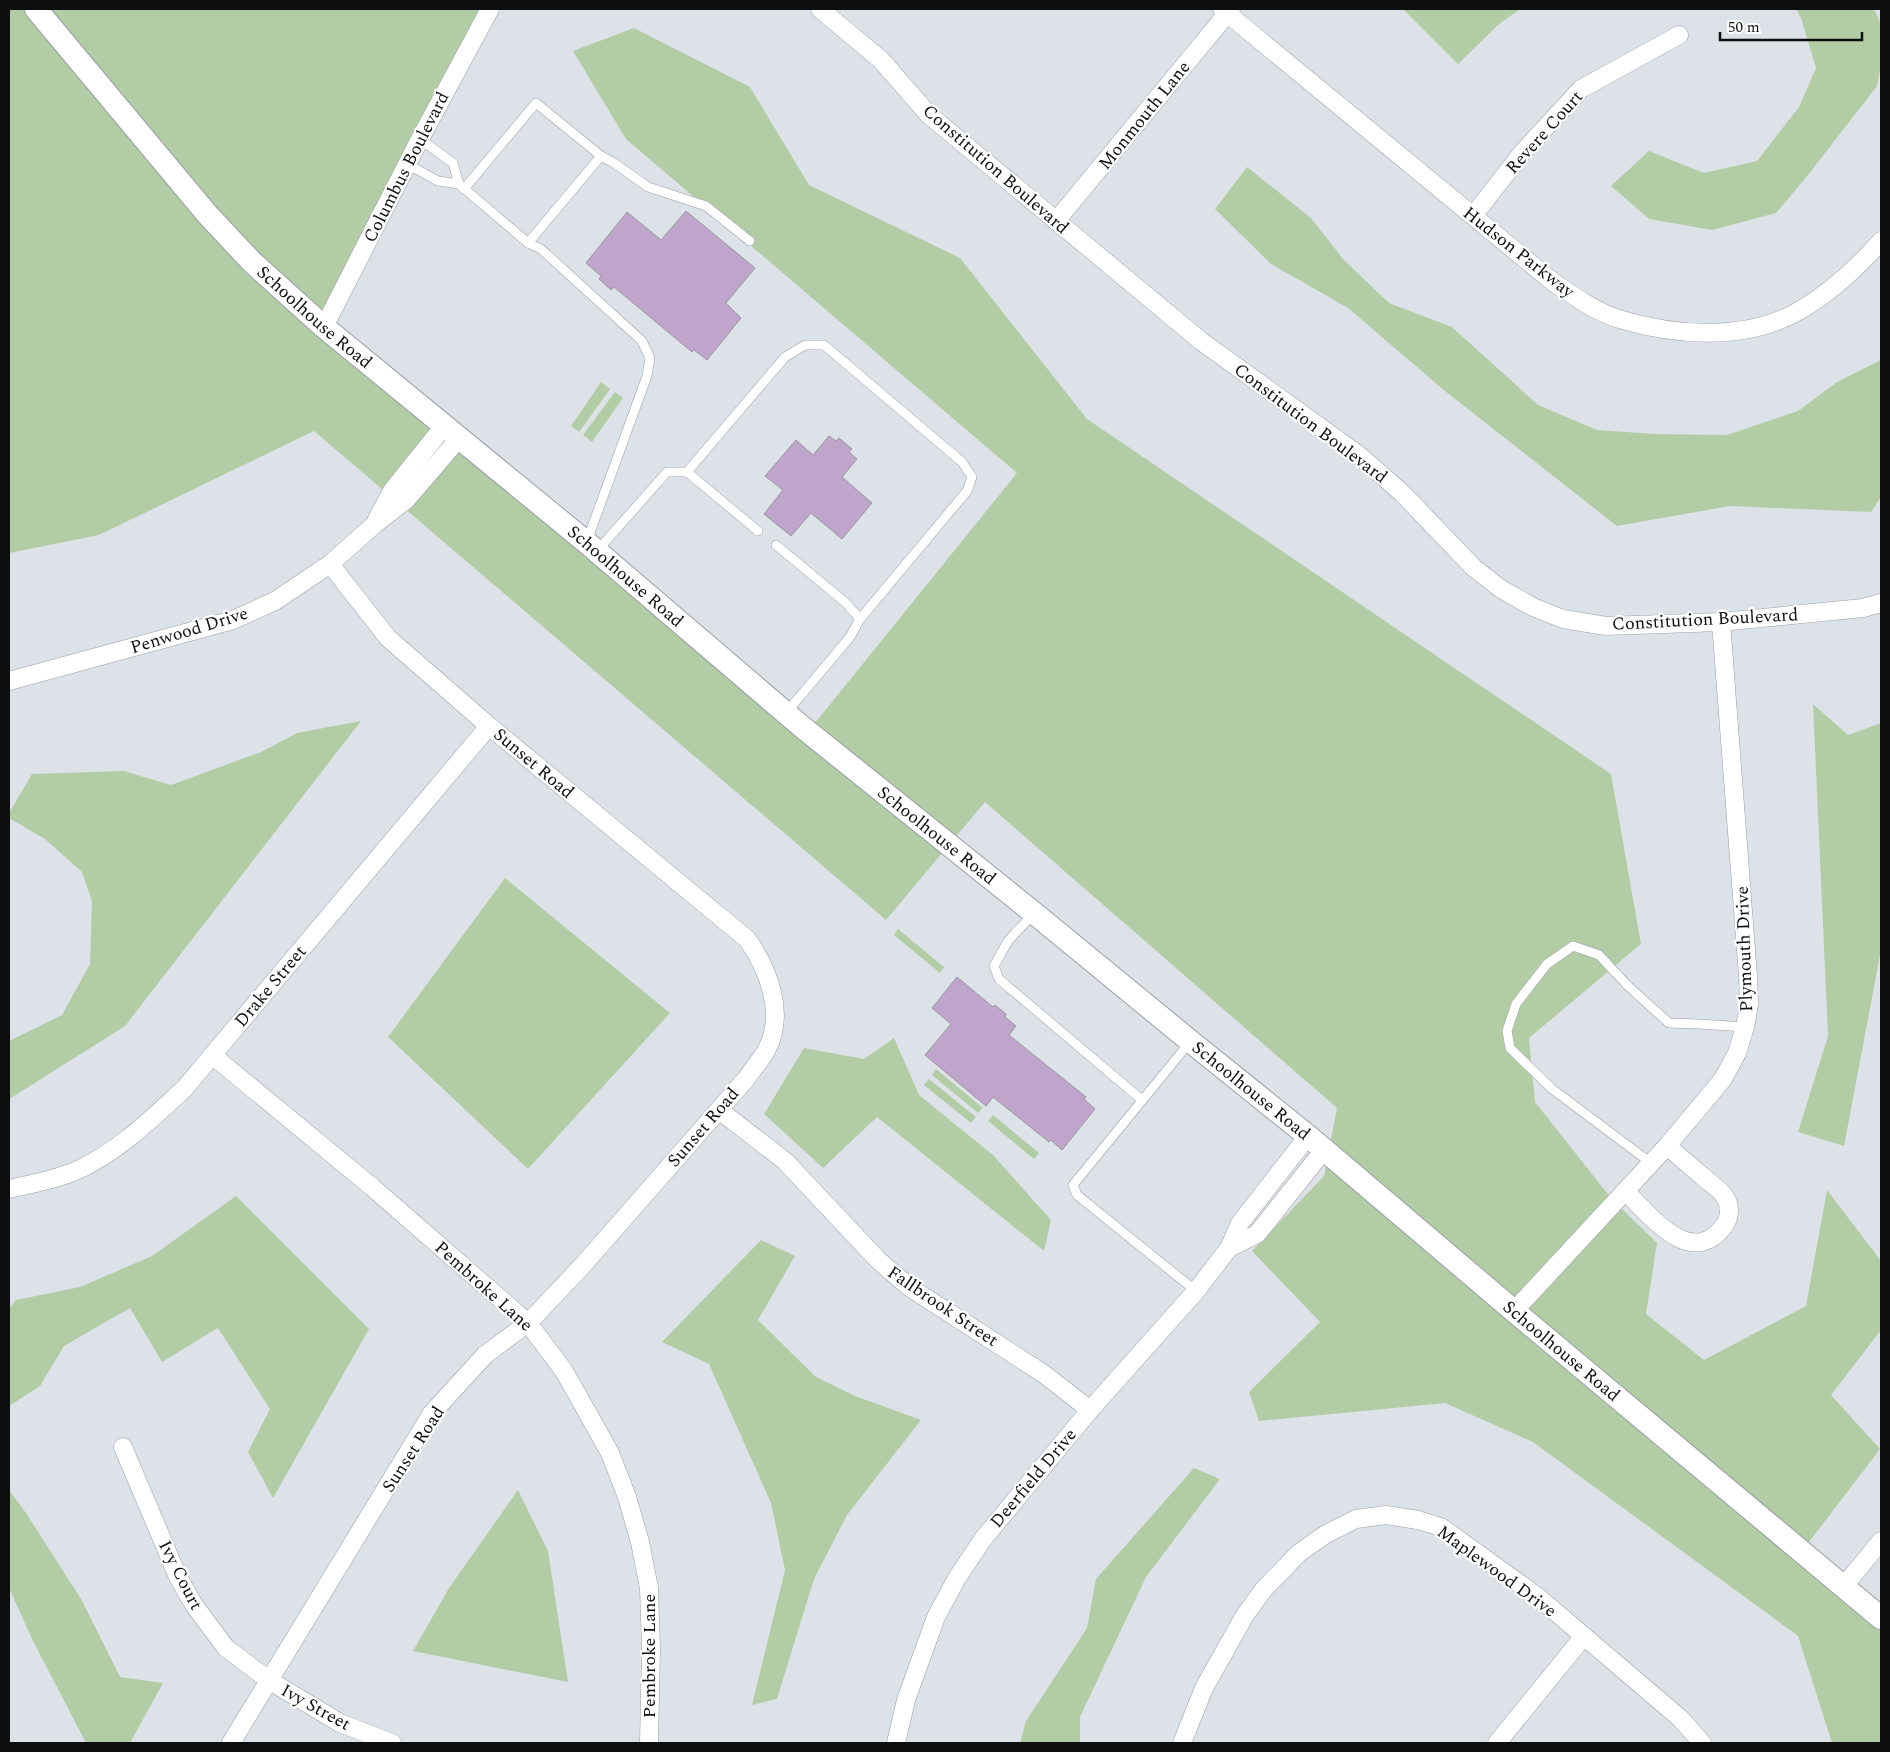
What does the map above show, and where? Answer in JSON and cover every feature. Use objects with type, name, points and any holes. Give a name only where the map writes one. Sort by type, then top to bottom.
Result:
[{"type":"street","name":"Schoolhouse Road","points":[[36,9],[207,214],[252,262],[324,327],[592,546],[786,713],[1316,1143],[1881,1618]]},
{"type":"street","name":"Columbus Boulevard","points":[[324,327],[420,139],[490,9]]},
{"type":"street","name":"Constitution Boulevard","points":[[820,9],[881,60],[929,114],[1056,222],[1201,341],[1360,456],[1402,493],[1474,568],[1501,589],[1533,607],[1563,619],[1606,626],[1721,622],[1863,608],[1881,603]]},
{"type":"street","name":"Monmouth Lane","points":[[1056,222],[1227,10]]},
{"type":"street","name":"Hudson Parkway","points":[[1227,10],[1553,282],[1576,298],[1618,319],[1688,332],[1712,334],[1773,323],[1797,312],[1834,286],[1859,266],[1881,241]]},
{"type":"street","name":"Revere Court","points":[[1473,216],[1522,153],[1581,89],[1680,35]]},
{"type":"street","name":"Penwood Drive","points":[[9,681],[233,620],[275,601],[330,564],[375,524],[406,500],[452,431]]},
{"type":"street","name":"Sunset Road","points":[[231,1743],[432,1413],[485,1355],[528,1322],[583,1265],[746,1079],[766,1050],[774,1027],[775,1000],[760,958],[747,939],[490,726],[388,638],[330,564]]},
{"type":"street","name":"Plymouth Drive","points":[[1514,1311],[1667,1146],[1723,1079],[1737,1053],[1745,1027],[1749,1005],[1748,976],[1721,622]]},
{"type":"street","name":"Drake Street","points":[[9,1189],[78,1170],[111,1152],[140,1130],[184,1089],[490,726]]},
{"type":"street","name":"Pembroke Lane","points":[[212,1055],[372,1187],[528,1322],[564,1371],[610,1453],[627,1497],[640,1542],[649,1588],[651,1649],[648,1743]]},
{"type":"street","name":"Fallbrook Street","points":[[719,1110],[785,1160],[878,1260],[909,1287],[1044,1374],[1090,1410]]},
{"type":"street","name":"Deerfield Drive","points":[[896,1743],[906,1700],[936,1617],[957,1578],[983,1539],[1090,1410],[1196,1290],[1229,1248],[1257,1234],[1316,1143]]},
{"type":"street","points":[[1625,1191],[1670,1235],[1690,1242],[1713,1238],[1725,1224],[1730,1209],[1725,1197],[1667,1146]]},
{"type":"street","name":"Ivy Court","points":[[123,1447],[178,1577],[194,1606],[226,1648],[270,1681]]},
{"type":"street","name":"Maplewood Drive","points":[[1182,1743],[1204,1688],[1245,1615],[1264,1590],[1299,1553],[1326,1534],[1356,1519],[1386,1515],[1418,1520],[1441,1527],[1538,1597],[1681,1719],[1702,1743]]},
{"type":"street","points":[[1844,1586],[1881,1541]]},
{"type":"street","points":[[1497,1743],[1584,1636]]},
{"type":"street","name":"Ivy Street","points":[[270,1681],[340,1722],[392,1743]]},
{"type":"lane","points":[[461,186],[536,103],[600,156],[659,192],[684,197],[706,206],[750,240]]},
{"type":"lane","points":[[420,139],[453,162],[461,186]]},
{"type":"lane","points":[[528,243],[600,156]]},
{"type":"lane","points":[[407,164],[438,181],[461,186],[528,243],[541,248],[642,341],[650,358],[647,376],[592,546]]},
{"type":"lane","points":[[687,472],[785,357],[805,345],[824,345],[962,462],[972,477],[967,491],[860,619],[850,637],[786,713]]},
{"type":"lane","points":[[592,546],[667,472],[687,472],[758,531]]},
{"type":"lane","points":[[776,545],[846,603],[860,619]]},
{"type":"lane","points":[[1034,913],[1008,941],[994,966],[999,979],[1142,1100]]},
{"type":"lane","points":[[1651,1163],[1551,1088],[1510,1048],[1507,1031],[1516,1004],[1548,964],[1573,946],[1599,955],[1628,986],[1669,1023],[1745,1027]]},
{"type":"lane","points":[[1190,1042],[1074,1186],[1077,1195],[1196,1290]]},
{"type":"green space","points":[[9,9],[479,9],[324,324],[815,723],[1017,473],[626,139],[573,51],[634,28],[750,87],[809,185],[960,258],[1087,419],[1611,774],[1641,944],[1529,1038],[1535,1102],[1611,1198],[1657,1243],[1646,1314],[1704,1360],[1806,1306],[1827,1190],[1881,1261],[1881,1330],[1831,1395],[1880,1449],[1803,1550],[1881,1617],[1881,1743],[1832,1743],[1798,1636],[1533,1442],[1445,1403],[1259,1421],[1249,1392],[1320,1322],[1252,1251],[1324,1176],[1337,1108],[985,802],[886,920],[314,431],[99,535],[9,553]]},
{"type":"green space","points":[[1403,9],[1520,9],[1498,25],[1458,64]]},
{"type":"green space","points":[[1796,9],[1874,9],[1881,24],[1881,65],[1877,86],[1776,213],[1712,230],[1649,219],[1611,186],[1649,151],[1704,173],[1757,161],[1799,107],[1816,68],[1801,18]]},
{"type":"green space","points":[[1247,167],[1311,218],[1343,259],[1389,303],[1452,327],[1538,405],[1597,430],[1655,434],[1727,435],[1798,411],[1837,382],[1881,360],[1881,497],[1871,512],[1730,506],[1617,526],[1445,391],[1348,308],[1271,264],[1215,209]]},
{"type":"green space","points":[[601,382],[610,389],[579,432],[571,426]]},
{"type":"green space","points":[[615,392],[623,398],[592,442],[583,435]]},
{"type":"green space","points":[[1813,704],[1848,735],[1881,723],[1881,950],[1844,1146],[1798,1132],[1828,1036]]},
{"type":"green space","points":[[361,721],[125,1026],[9,1098],[9,1041],[62,1015],[90,964],[92,901],[82,872],[45,839],[9,818],[9,813],[32,774],[124,771],[171,785],[261,752],[297,733]]},
{"type":"green space","points":[[505,878],[670,1013],[528,1169],[388,1037]]},
{"type":"green space","points":[[898,929],[944,967],[940,973],[894,935]]},
{"type":"green space","points":[[894,1038],[919,1095],[993,1155],[1051,1220],[1044,1251],[877,1117],[823,1168],[764,1114],[804,1048],[864,1059]]},
{"type":"green space","points":[[936,1069],[983,1108],[978,1113],[932,1075]]},
{"type":"green space","points":[[929,1079],[976,1117],[971,1123],[924,1085]]},
{"type":"green space","points":[[993,1115],[1039,1153],[1034,1159],[988,1121]]},
{"type":"green space","points":[[236,1196],[369,1329],[273,1498],[248,1452],[270,1409],[218,1328],[162,1362],[130,1308],[64,1346],[40,1386],[9,1406],[9,1309],[16,1300],[80,1287],[152,1256]]},
{"type":"green space","points":[[761,1240],[795,1256],[758,1320],[816,1377],[855,1396],[921,1420],[847,1515],[814,1579],[777,1699],[752,1705],[785,1570],[771,1503],[709,1364],[662,1342]]},
{"type":"green space","points":[[1194,1468],[1220,1479],[1146,1577],[1080,1717],[1080,1743],[1020,1743],[1026,1721],[1087,1628],[1096,1579]]},
{"type":"green space","points":[[9,1490],[26,1513],[81,1599],[120,1677],[163,1683],[130,1743],[86,1743],[32,1639],[9,1588]]},
{"type":"green space","points":[[518,1490],[548,1551],[568,1682],[413,1651],[449,1588]]},
{"type":"building","points":[[686,211],[755,268],[726,303],[741,318],[707,360],[694,350],[692,352],[614,287],[611,290],[599,279],[601,276],[586,263],[627,212],[661,240]]},
{"type":"building","points":[[829,436],[836,441],[839,438],[852,449],[849,452],[857,459],[842,477],[872,503],[842,539],[811,513],[791,536],[764,514],[783,490],[765,476],[796,440],[813,455]]},
{"type":"building","points":[[957,977],[993,1007],[995,1005],[1006,1014],[1005,1017],[1016,1026],[1009,1035],[1086,1097],[1084,1099],[1095,1109],[1062,1150],[1051,1140],[1049,1142],[993,1097],[986,1106],[925,1055],[951,1024],[932,1008]]}]
